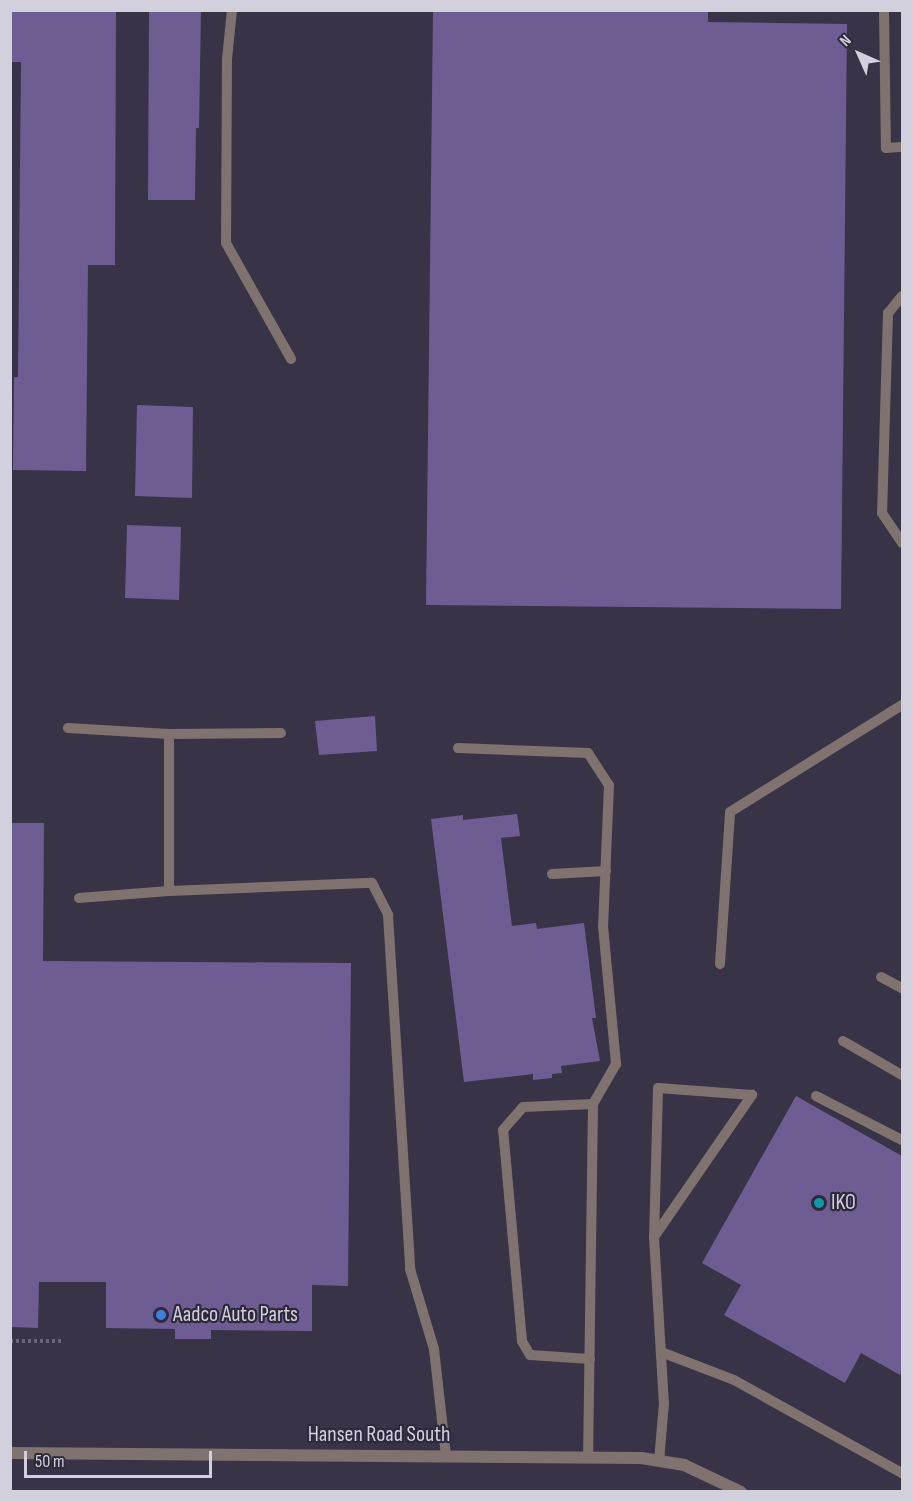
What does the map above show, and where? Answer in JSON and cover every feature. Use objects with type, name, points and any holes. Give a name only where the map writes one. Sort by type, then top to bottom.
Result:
[{"type":"street","name":"Hansen Road South","points":[[10,1453],[641,1458],[684,1465],[741,1491]]},
{"type":"lane","points":[[232,10],[227,59],[226,243],[291,359]]},
{"type":"lane","points":[[884,10],[886,148],[903,147]]},
{"type":"lane","points":[[903,296],[888,313],[882,513],[903,543]]},
{"type":"lane","points":[[720,964],[730,812],[903,705]]},
{"type":"lane","points":[[68,728],[169,734],[281,733]]},
{"type":"lane","points":[[169,734],[169,891]]},
{"type":"lane","points":[[458,748],[588,753],[609,785],[603,926],[616,1064],[593,1104],[588,1457]]},
{"type":"lane","points":[[552,874],[606,871]]},
{"type":"lane","points":[[79,898],[169,891],[372,884],[388,915],[410,1269],[434,1349],[446,1456]]},
{"type":"lane","points":[[881,977],[903,988]]},
{"type":"lane","points":[[843,1041],[903,1075]]},
{"type":"lane","points":[[654,1237],[752,1095],[658,1088],[654,1237],[664,1403],[659,1461]]},
{"type":"lane","points":[[816,1096],[903,1140]]},
{"type":"lane","points":[[590,1359],[530,1355],[522,1341],[503,1130],[523,1107],[593,1104]]},
{"type":"lane","points":[[662,1352],[734,1380],[903,1473]]},
{"type":"path","points":[[10,1341],[61,1341]]},
{"type":"building","points":[[10,10],[116,10],[115,265],[88,265],[86,471],[13,470],[14,377],[18,377],[21,62],[10,62]]},
{"type":"building","points":[[149,10],[201,10],[195,200],[148,200]]},
{"type":"building","points":[[433,10],[708,10],[708,22],[847,24],[841,609],[426,605]]},
{"type":"building","points":[[137,405],[193,407],[192,498],[135,496]]},
{"type":"building","points":[[127,525],[181,527],[179,600],[125,598]]},
{"type":"building","points":[[375,716],[377,751],[319,755],[315,721]]},
{"type":"building","points":[[517,814],[520,836],[501,838],[512,926],[536,923],[537,929],[584,923],[596,1018],[592,1018],[600,1061],[561,1066],[562,1073],[552,1074],[552,1078],[533,1080],[533,1074],[464,1082],[431,819],[463,815],[463,820]]},
{"type":"building","points":[[10,823],[44,823],[43,961],[351,963],[348,1286],[312,1285],[312,1331],[211,1330],[211,1339],[175,1339],[175,1329],[106,1328],[106,1282],[39,1282],[38,1328],[10,1327]]},
{"type":"building","name":"IKO","points":[[796,1096],[902,1156],[902,1371],[900,1375],[861,1353],[845,1383],[724,1315],[741,1285],[702,1263]]},
{"type":"place","name":"IKO","points":[[819,1203]]},
{"type":"place","name":"Aadco Auto Parts","points":[[161,1315]]}]
